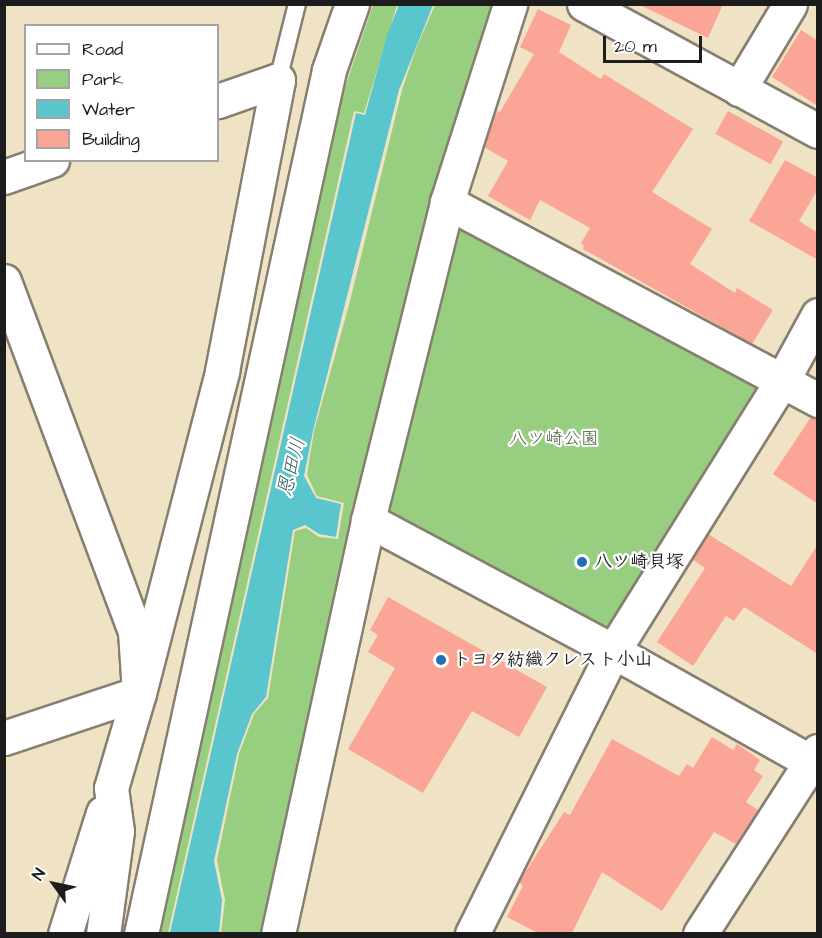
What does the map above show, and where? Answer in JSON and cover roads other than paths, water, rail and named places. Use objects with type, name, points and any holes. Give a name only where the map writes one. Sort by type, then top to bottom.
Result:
[{"type":"street","points":[[141,933],[329,70],[352,4]]},
{"type":"street","points":[[278,933],[368,520],[447,202],[510,4]]},
{"type":"street","points":[[584,4],[818,131]]},
{"type":"street","points":[[739,89],[790,4]]},
{"type":"street","points":[[219,101],[278,80]]},
{"type":"street","points":[[65,933],[139,693],[222,371],[278,80]]},
{"type":"street","points":[[4,177],[46,162]]},
{"type":"street","points":[[447,202],[818,400]]},
{"type":"street","points":[[4,281],[135,631],[139,693]]},
{"type":"street","points":[[472,933],[613,651],[782,381],[818,315]]},
{"type":"street","points":[[368,520],[814,757],[700,933]]},
{"type":"street","points":[[4,738],[139,693]]},
{"type":"street","points":[[103,933],[117,831],[111,788]]},
{"type":"lane","points":[[278,80],[297,4]]},
{"type":"water","name":"恩田川","points":[[399,5],[433,5],[399,90],[313,431],[304,476],[316,498],[341,504],[336,537],[319,534],[305,525],[293,530],[266,697],[252,714],[237,754],[214,861],[222,900],[219,933],[170,933],[356,113],[365,115],[388,32]]},
{"type":"place","name":"八ツ崎貝塚","points":[[582,562]]},
{"type":"place","name":"トヨタ紡織クレスト小山","points":[[441,660]]},
{"type":"park label","name":"八ツ崎公園","points":[[554,439]]}]
